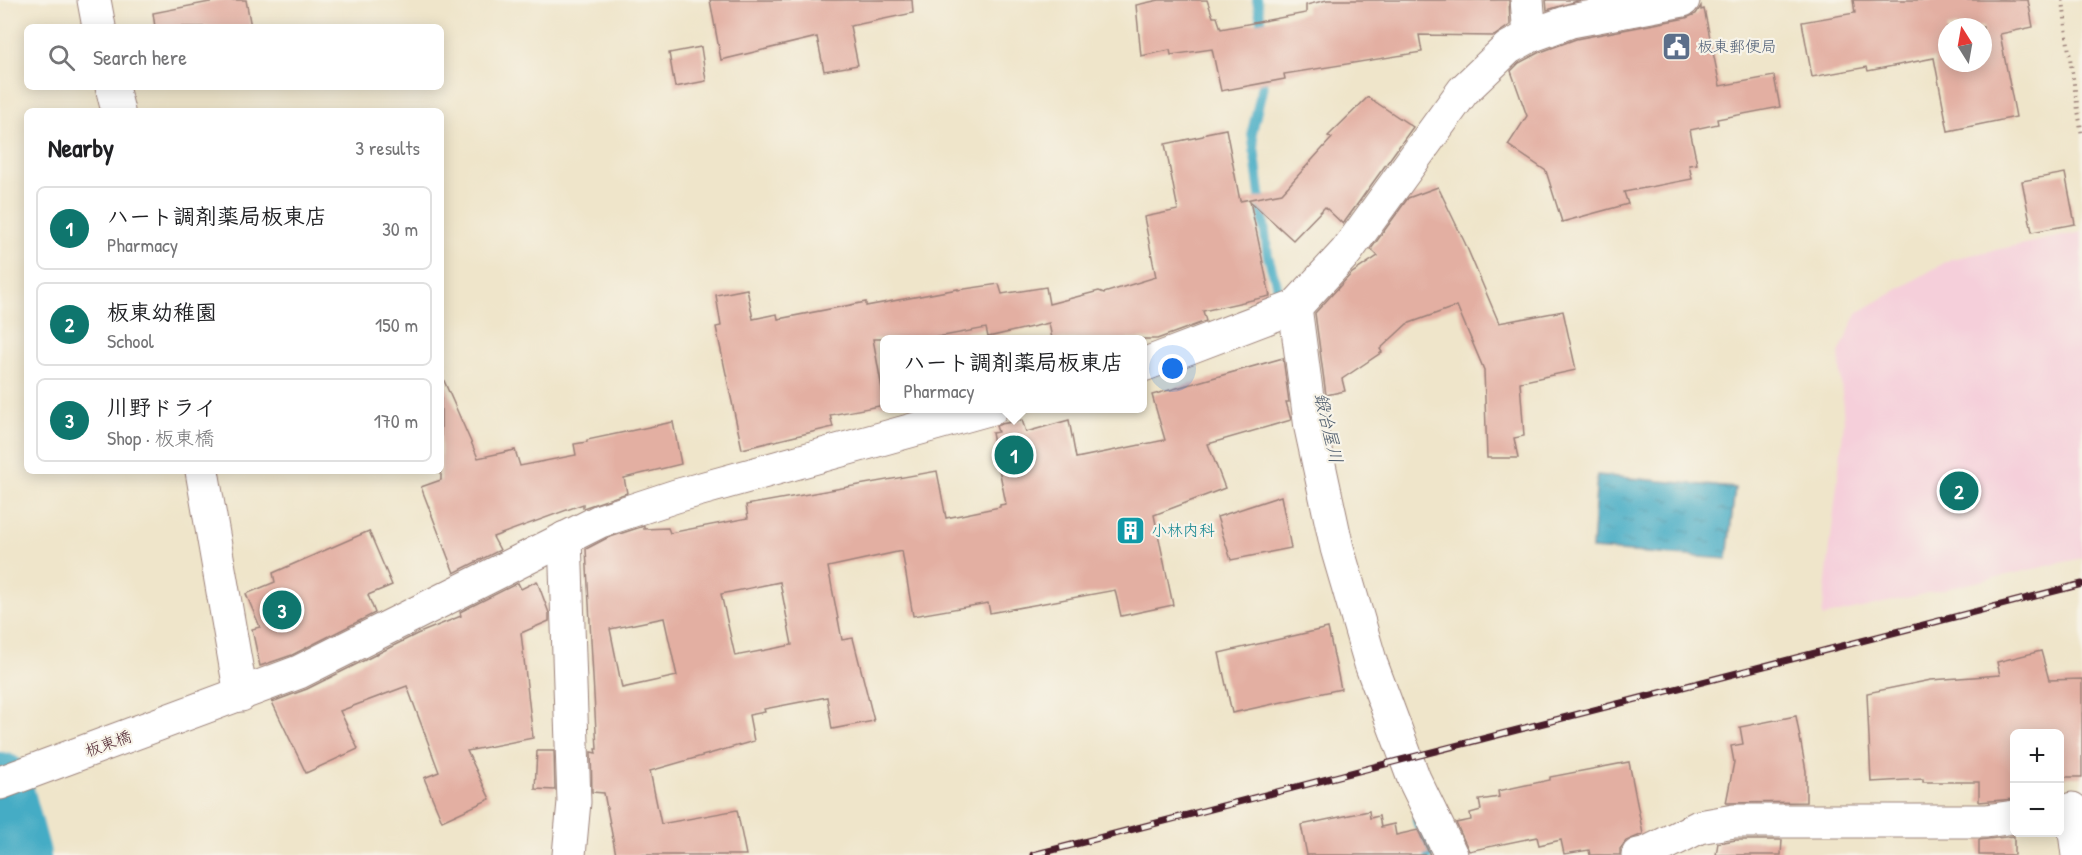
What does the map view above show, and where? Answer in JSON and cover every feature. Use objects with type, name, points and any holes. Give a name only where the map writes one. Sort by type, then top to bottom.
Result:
[{"type":"street","points":[[94,0],[98,24]]},
{"type":"street","points":[[1527,0],[1530,36]]},
{"type":"street","points":[[1147,363],[1295,307],[1346,252],[1463,91],[1508,48],[1530,36],[1571,21],[1683,0]]},
{"type":"street","points":[[113,90],[117,108]]},
{"type":"street","points":[[1295,307],[1311,428],[1337,548],[1371,664],[1414,779],[1451,855]]},
{"type":"street","name":"板東橋","points":[[0,783],[299,672],[600,521],[676,496],[974,413]]},
{"type":"street","points":[[202,474],[228,699]]},
{"type":"street","points":[[565,538],[573,802],[569,855]]},
{"type":"street","points":[[2071,808],[2078,855]]},
{"type":"street","points":[[1638,855],[1647,853],[1699,827],[1734,821],[1986,821],[2010,818]]},
{"type":"path","points":[[2063,0],[2082,136]]},
{"type":"shaded area","points":[[2082,232],[2082,558],[1822,617],[1844,423],[1839,353],[1857,313],[1951,259]]},
{"type":"water","points":[[1597,475],[1735,488],[1727,559],[1592,549]]},
{"type":"building","points":[[220,0],[246,0],[250,24],[155,24],[153,13]]},
{"type":"building","points":[[710,0],[912,0],[913,13],[850,26],[858,65],[824,71],[817,37],[721,60]]},
{"type":"building","points":[[1159,0],[1207,0],[1213,17],[1217,17],[1221,29],[1306,13],[1306,5],[1327,0],[1509,0],[1510,25],[1494,36],[1419,35],[1422,52],[1284,74],[1285,79],[1221,91],[1212,49],[1171,55],[1170,50],[1141,56],[1136,5]]},
{"type":"building","points":[[1546,0],[1581,0],[1547,10]]},
{"type":"building","points":[[1853,0],[2028,0],[2033,27],[2000,34],[2016,117],[1948,131],[1934,58],[1868,71],[1867,67],[1812,77],[1802,22],[1855,13]]},
{"type":"building","points":[[1701,6],[1701,10],[1704,9],[1720,86],[1774,76],[1780,107],[1717,119],[1718,124],[1690,130],[1697,164],[1689,165],[1692,179],[1624,192],[1628,204],[1562,222],[1546,171],[1508,145],[1527,116],[1511,71],[1519,63],[1538,53],[1576,39],[1686,18],[1696,14]]},
{"type":"building","points":[[701,47],[706,81],[675,87],[669,53]]},
{"type":"building","points":[[1368,97],[1413,127],[1343,224],[1325,207],[1293,240],[1250,201],[1270,296],[1203,311],[1206,321],[1157,339],[1147,339],[1147,335],[1051,335],[1049,323],[997,335],[988,335],[986,328],[948,335],[880,335],[880,339],[873,339],[880,378],[880,406],[830,415],[833,427],[742,449],[716,327],[721,326],[716,295],[747,289],[753,319],[777,314],[778,319],[866,302],[866,306],[999,284],[1002,294],[1046,287],[1049,304],[1099,291],[1104,293],[1156,277],[1144,217],[1178,210],[1165,144],[1226,129],[1240,201],[1282,193],[1332,138],[1328,136]]},
{"type":"building","points":[[2065,173],[2075,224],[2032,232],[2022,181]]},
{"type":"building","points":[[1438,187],[1499,323],[1563,311],[1576,370],[1520,382],[1524,436],[1514,438],[1518,458],[1487,458],[1484,370],[1457,306],[1407,324],[1380,349],[1382,352],[1342,379],[1345,391],[1326,395],[1315,313],[1352,273],[1378,256],[1371,249],[1408,198]]},
{"type":"building","points":[[1283,358],[1289,402],[1286,402],[1291,420],[1208,444],[1225,488],[1154,515],[1173,605],[1121,616],[1115,590],[990,613],[988,603],[913,616],[902,551],[828,567],[842,640],[853,638],[874,721],[832,729],[827,697],[764,709],[765,712],[749,715],[754,741],[650,771],[661,824],[737,810],[746,855],[616,855],[604,793],[592,792],[591,752],[596,753],[595,749],[597,749],[586,549],[607,538],[644,526],[644,529],[668,528],[670,533],[748,518],[746,505],[937,471],[946,518],[1000,507],[1006,504],[992,433],[998,432],[996,426],[1022,420],[1026,432],[1069,420],[1076,458],[1165,440],[1152,395]],"holes":[[[780,582],[792,645],[735,656],[721,594]],[[664,618],[677,676],[622,688],[610,629]]]},
{"type":"building","points":[[444,381],[478,458],[515,450],[520,466],[576,455],[574,444],[587,442],[587,440],[673,422],[681,464],[624,478],[627,493],[583,508],[583,504],[493,537],[500,550],[454,573],[421,487],[441,480],[441,474],[444,474]]},
{"type":"building","points":[[1281,496],[1291,548],[1231,560],[1217,517]]},
{"type":"building","points":[[369,531],[392,585],[368,595],[375,613],[292,655],[260,666],[252,629],[260,627],[246,594],[275,582],[273,573]]},
{"type":"building","points":[[537,581],[549,613],[549,621],[521,633],[533,738],[467,751],[490,799],[442,821],[424,778],[439,772],[407,686],[340,711],[358,749],[306,773],[272,702],[307,689],[417,634],[461,616],[460,612],[518,583],[521,589]]},
{"type":"building","points":[[1328,628],[1341,689],[1232,713],[1219,653]]},
{"type":"building","points":[[2041,651],[2049,680],[2082,679],[2082,777],[2064,777],[2064,729],[2010,729],[2010,799],[1979,802],[1979,782],[1923,782],[1923,779],[1871,782],[1867,693],[1931,680],[2000,675],[1997,662]]},
{"type":"building","points":[[1796,716],[1806,771],[1806,802],[1726,803],[1734,762],[1731,746],[1743,744],[1740,727]]},
{"type":"building","points":[[537,751],[554,751],[555,790],[535,789]]},
{"type":"building","points":[[1629,762],[1643,834],[1626,841],[1620,849],[1620,855],[1590,855],[1589,850],[1564,854],[1561,840],[1539,845],[1537,837],[1469,851],[1456,823],[1471,820],[1470,813],[1481,810],[1479,800],[1499,797],[1498,791],[1550,780],[1550,777]]},
{"type":"building","points":[[1369,811],[1370,818],[1379,816],[1381,827],[1394,824],[1396,835],[1418,830],[1430,855],[1307,855],[1301,825]]},
{"type":"building","points":[[2014,837],[2014,855],[1979,855],[1979,840]]},
{"type":"building","points":[[1736,840],[1782,840],[1781,855],[1716,855],[1718,843]]},
{"type":"waterway","name":"鍛冶屋川","points":[[1257,0],[1264,35]]},
{"type":"waterway","name":"鍛冶屋川","points":[[1264,69],[1264,81],[1252,132],[1268,256],[1284,309]]},
{"type":"waterway","points":[[0,784],[19,855]]},
{"type":"waterway","name":"鍛冶屋川","points":[[1417,820],[1429,855]]},
{"type":"railway","points":[[1033,855],[2082,584]]},
{"type":"place","name":"板東郵便局","points":[[1676,46]]},
{"type":"place","name":"ハート調剤薬局板東店","points":[[1014,455]]},
{"type":"place","name":"板東幼稚園","points":[[1959,491]]},
{"type":"place","name":"小林内科","points":[[1130,530]]},
{"type":"place","name":"川野ドライ","points":[[282,610]]}]
